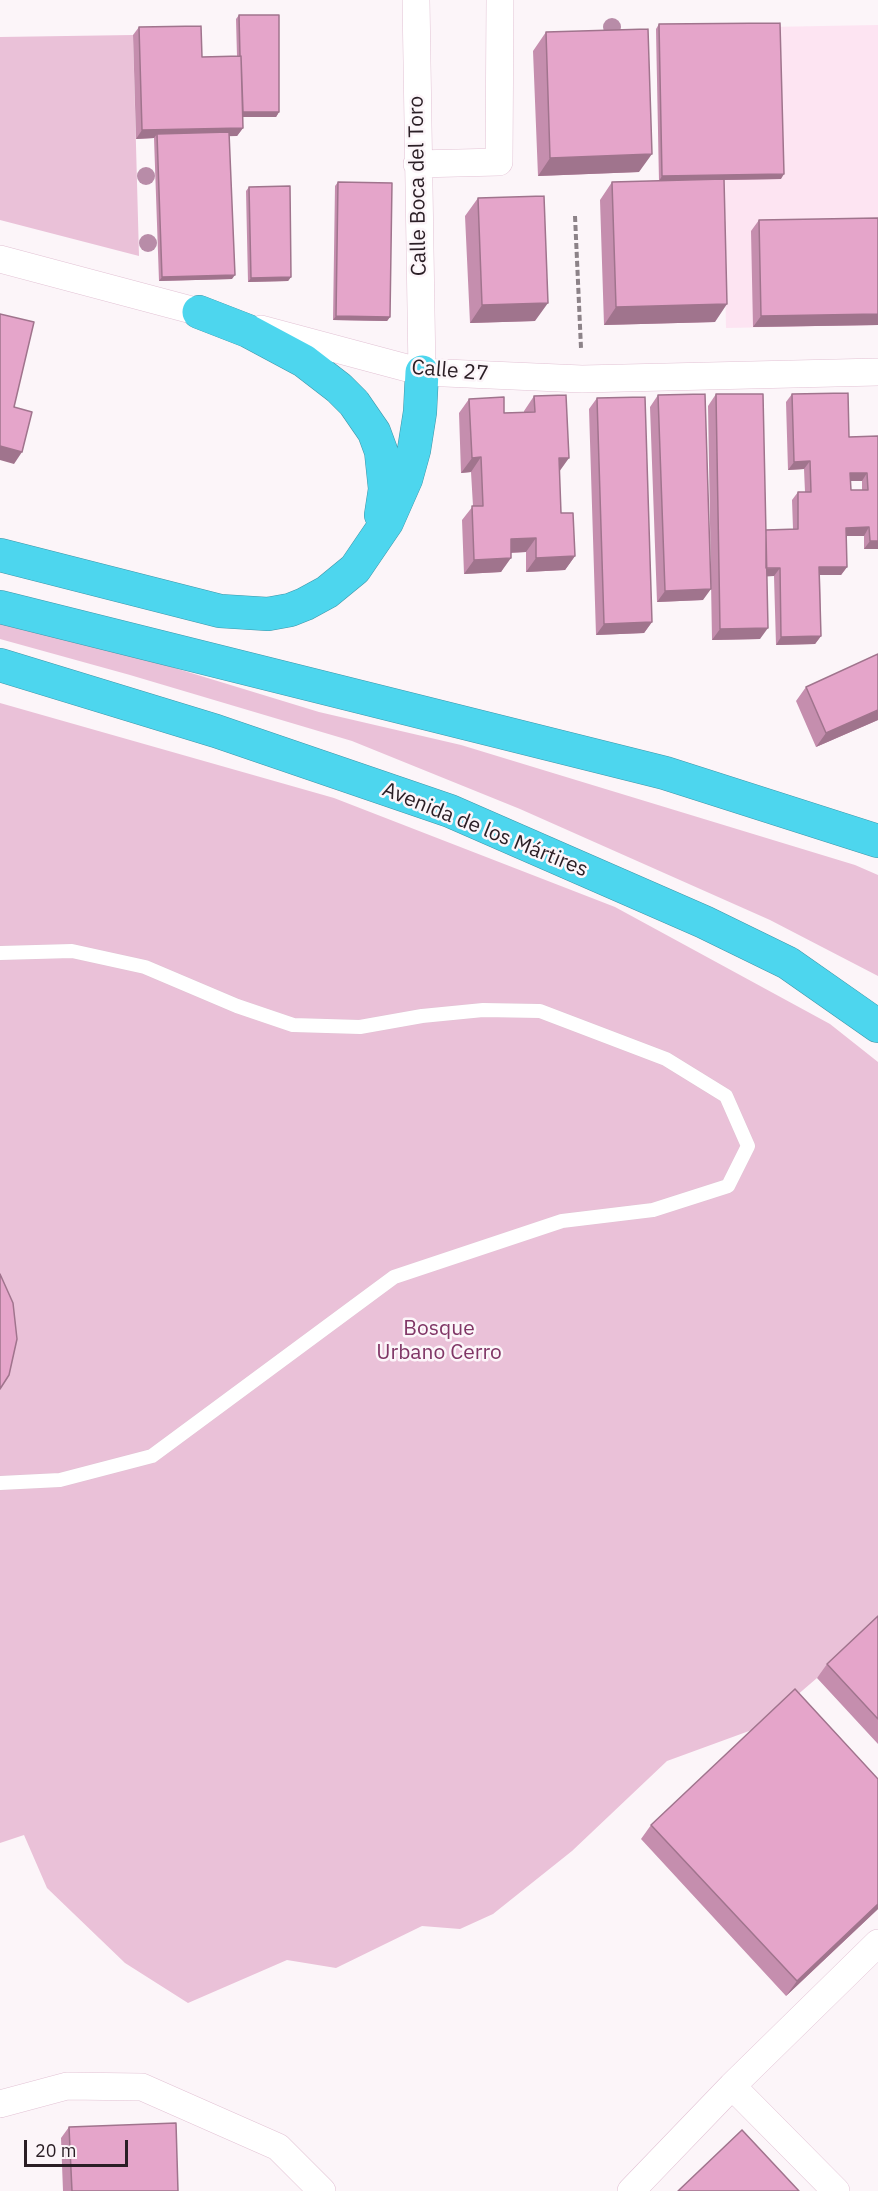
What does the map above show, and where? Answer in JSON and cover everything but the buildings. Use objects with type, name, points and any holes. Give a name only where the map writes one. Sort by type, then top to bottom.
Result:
[{"type":"highway","points":[[200,312],[248,331],[304,361],[339,388],[365,417],[381,451],[385,489],[380,516],[370,546]]},
{"type":"highway","points":[[0,555],[220,611],[268,614],[290,610],[327,592],[354,569],[387,522],[406,479],[420,412],[422,372]]},
{"type":"highway","points":[[0,607],[665,773],[878,841]]},
{"type":"highway","name":"Avenida de los Mártires","points":[[0,665],[216,731],[450,811],[704,922],[788,963],[878,1026]]},
{"type":"highway","points":[[788,963],[848,988],[878,1005]]},
{"type":"street","name":"Calle Boca del Toro","points":[[416,0],[422,372]]},
{"type":"street","points":[[417,164],[499,162],[500,0]]},
{"type":"street","name":"Calle 27","points":[[0,259],[422,372],[582,379],[878,372]]},
{"type":"street","points":[[632,2191],[732,2086],[878,1943]]},
{"type":"street","points":[[0,2104],[67,2086],[142,2087],[279,2147],[322,2191]]},
{"type":"street","points":[[732,2086],[836,2191]]},
{"type":"lane","points":[[0,953],[72,951],[145,967],[237,1006],[293,1025],[360,1027],[483,1010],[540,1011],[666,1059],[726,1096],[748,1146],[728,1186],[653,1210],[562,1221],[393,1277],[152,1456],[60,1480],[0,1483]]},
{"type":"path","points":[[575,216],[582,379]]},
{"type":"shaded area","points":[[878,25],[878,325],[726,328],[723,180],[659,181],[656,29]]},
{"type":"green space","points":[[133,35],[139,256],[0,220],[0,37]]},
{"type":"green space","points":[[0,622],[142,658],[319,712],[461,745],[855,865],[878,875],[878,976],[770,920],[520,809],[352,741],[0,639]]},
{"type":"green space","name":"Bosque Urbano Cerro","points":[[0,703],[334,798],[615,907],[830,1024],[878,1062],[878,1620],[817,1678],[760,1727],[667,1761],[572,1851],[493,1914],[460,1929],[422,1926],[336,1968],[287,1960],[188,2003],[125,1963],[47,1888],[24,1835],[0,1843]]}]
